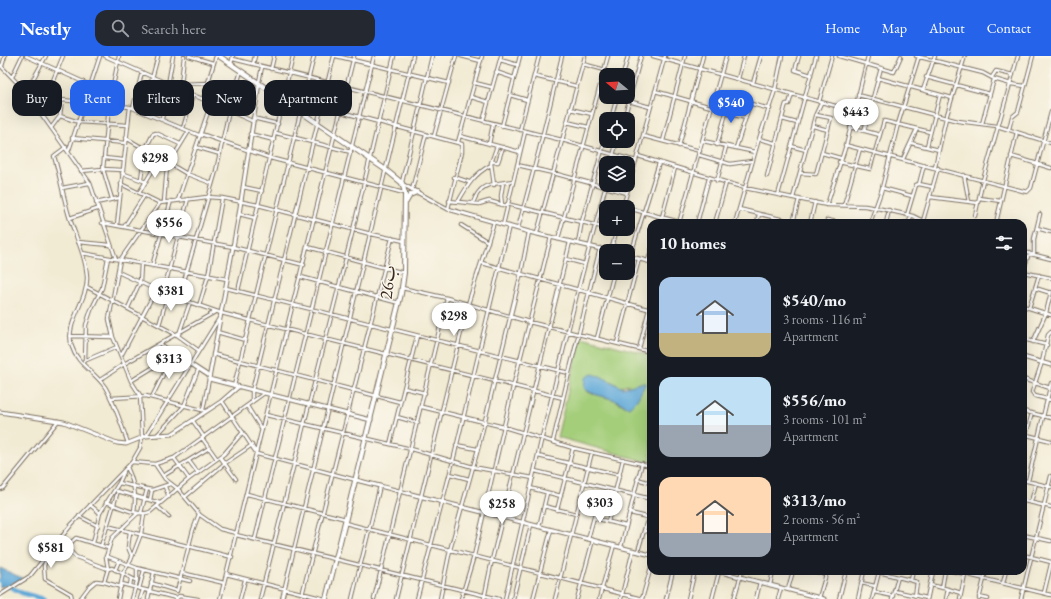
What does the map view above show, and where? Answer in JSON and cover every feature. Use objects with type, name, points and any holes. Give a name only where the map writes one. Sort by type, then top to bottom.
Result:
[{"type":"highway","points":[[219,56],[264,85]]},
{"type":"highway","points":[[309,116],[370,158],[402,183]]},
{"type":"highway","name":"26ب","points":[[325,599],[337,559],[402,288],[404,274],[405,193],[402,183]]},
{"type":"highway","points":[[405,203],[410,195],[417,192]]},
{"type":"street","points":[[5,56],[1,65],[15,80]]},
{"type":"street","points":[[12,77],[22,56]]},
{"type":"street","points":[[26,56],[78,80]]},
{"type":"street","points":[[33,80],[46,56]]},
{"type":"street","points":[[53,80],[63,56]]},
{"type":"street","points":[[92,80],[100,56]]},
{"type":"street","points":[[105,56],[160,80]]},
{"type":"street","points":[[114,80],[119,56]]},
{"type":"street","points":[[151,80],[157,56]]},
{"type":"street","points":[[170,80],[173,56]]},
{"type":"street","points":[[181,80],[184,56]]},
{"type":"street","points":[[189,56],[213,63]]},
{"type":"street","points":[[209,80],[216,56]]},
{"type":"street","points":[[253,64],[255,56]]},
{"type":"street","points":[[271,69],[274,56]]},
{"type":"street","points":[[287,80],[293,56]]},
{"type":"street","points":[[309,78],[314,56]]},
{"type":"street","points":[[329,80],[335,56],[409,75],[449,83]]},
{"type":"street","points":[[349,80],[354,56]]},
{"type":"street","points":[[256,539],[275,459],[291,401],[374,56]]},
{"type":"street","points":[[260,599],[305,425],[394,56]]},
{"type":"street","points":[[282,599],[372,234],[413,56]]},
{"type":"street","points":[[432,56],[428,79],[402,183],[448,209],[529,232],[599,248]]},
{"type":"street","points":[[434,136],[456,56]]},
{"type":"street","points":[[461,56],[481,61]]},
{"type":"street","points":[[458,142],[482,56]]},
{"type":"street","points":[[483,121],[491,87],[501,56]]},
{"type":"street","points":[[502,126],[520,56]]},
{"type":"street","points":[[520,130],[539,56]]},
{"type":"street","points":[[518,228],[562,56]]},
{"type":"street","points":[[537,234],[585,56]]},
{"type":"street","points":[[605,68],[608,56]]},
{"type":"street","points":[[625,68],[628,56]]},
{"type":"street","points":[[635,78],[641,56]]},
{"type":"street","points":[[653,56],[664,57],[775,90],[854,111]]},
{"type":"street","points":[[663,141],[685,56]]},
{"type":"street","points":[[679,146],[703,56]]},
{"type":"street","points":[[680,219],[700,153],[711,107],[726,56]]},
{"type":"street","points":[[738,79],[744,56]]},
{"type":"street","points":[[753,83],[760,56]]},
{"type":"street","points":[[736,219],[755,152],[770,109],[782,56]]},
{"type":"street","points":[[799,56],[795,70],[811,75]]},
{"type":"street","points":[[778,195],[816,56]]},
{"type":"street","points":[[793,198],[832,56]]},
{"type":"street","points":[[839,56],[895,72],[901,56]]},
{"type":"street","points":[[827,205],[850,127],[868,56]]},
{"type":"street","points":[[871,219],[882,188],[898,124],[918,56],[962,67],[1011,84],[1025,86]]},
{"type":"street","points":[[922,90],[935,56]]},
{"type":"street","points":[[924,219],[933,187],[946,118],[965,56]]},
{"type":"street","points":[[975,216],[997,126],[1011,84],[1018,56]]},
{"type":"street","points":[[1009,129],[1012,117],[1017,114],[1033,56]]},
{"type":"street","points":[[231,64],[233,57],[262,67],[318,80]]},
{"type":"street","points":[[626,200],[664,57]]},
{"type":"street","points":[[500,60],[518,64]]},
{"type":"street","points":[[583,64],[599,68]]},
{"type":"street","points":[[203,410],[239,214],[252,119],[262,67]]},
{"type":"street","points":[[864,131],[880,68]]},
{"type":"street","points":[[238,80],[242,71]]},
{"type":"street","points":[[982,124],[996,71],[1013,75]]},
{"type":"street","points":[[117,225],[127,124],[142,72]]},
{"type":"street","points":[[496,72],[514,78]]},
{"type":"street","points":[[534,76],[576,86]]},
{"type":"street","points":[[926,77],[990,94]]},
{"type":"street","points":[[878,78],[952,98]]},
{"type":"street","points":[[475,83],[491,87]]},
{"type":"street","points":[[352,88],[562,140],[636,161]]},
{"type":"street","points":[[558,238],[599,89]]},
{"type":"street","points":[[655,91],[711,107]]},
{"type":"street","points":[[715,94],[770,109]]},
{"type":"street","points":[[767,176],[786,104],[789,104],[792,94]]},
{"type":"street","points":[[858,94],[962,122],[1009,129],[1051,143]]},
{"type":"street","points":[[510,95],[527,100]]},
{"type":"street","points":[[927,146],[940,95]]},
{"type":"street","points":[[471,97],[488,102]]},
{"type":"street","points":[[717,145],[730,99]]},
{"type":"street","points":[[62,100],[70,101]]},
{"type":"street","points":[[635,103],[651,107]]},
{"type":"street","points":[[736,148],[750,104]]},
{"type":"street","points":[[125,107],[131,108]]},
{"type":"street","points":[[570,108],[592,114]]},
{"type":"street","points":[[845,145],[1027,192],[1031,188],[1051,112]]},
{"type":"street","points":[[726,113],[746,118]]},
{"type":"street","points":[[800,173],[815,175],[822,153],[831,118],[816,115]]},
{"type":"street","points":[[43,116],[69,151],[90,183],[97,209],[116,259]]},
{"type":"street","points":[[51,128],[60,116],[79,122],[127,124]]},
{"type":"street","points":[[69,151],[72,138],[80,116]]},
{"type":"street","points":[[108,116],[103,169],[112,199]]},
{"type":"street","points":[[154,116],[189,131],[223,141],[247,151],[405,193]]},
{"type":"street","points":[[183,128],[187,116]]},
{"type":"street","points":[[178,200],[207,116]]},
{"type":"street","points":[[179,298],[220,154],[227,116]]},
{"type":"street","points":[[243,116],[278,124]]},
{"type":"street","points":[[238,292],[280,116]]},
{"type":"street","points":[[234,386],[300,116]]},
{"type":"street","points":[[252,402],[252,391],[320,116]]},
{"type":"street","points":[[220,599],[232,557],[236,534],[288,330],[339,116]]},
{"type":"street","points":[[352,116],[458,142],[463,146],[454,177],[448,209]]},
{"type":"street","points":[[782,119],[798,122]]},
{"type":"street","points":[[839,162],[870,169],[884,121],[930,132]]},
{"type":"street","points":[[566,122],[588,127]]},
{"type":"street","points":[[489,144],[493,124]]},
{"type":"street","points":[[813,126],[828,130]]},
{"type":"street","points":[[850,127],[880,135]]},
{"type":"street","points":[[903,159],[917,129]]},
{"type":"street","points":[[144,436],[140,396],[131,380],[117,347],[109,319],[120,260],[162,203],[168,163],[189,131]]},
{"type":"street","points":[[503,225],[525,132]]},
{"type":"street","points":[[997,219],[1017,132]]},
{"type":"street","points":[[141,180],[145,150],[154,133],[180,144]]},
{"type":"street","points":[[276,133],[351,152]]},
{"type":"street","points":[[250,134],[274,140]]},
{"type":"street","points":[[412,190],[426,134]]},
{"type":"street","points":[[460,136],[520,152]]},
{"type":"street","points":[[643,136],[679,146],[730,164],[753,160]]},
{"type":"street","points":[[72,138],[125,143]]},
{"type":"street","points":[[126,138],[187,174],[211,183]]},
{"type":"street","points":[[759,139],[775,143]]},
{"type":"street","points":[[703,142],[755,152]]},
{"type":"street","points":[[911,143],[939,150]]},
{"type":"street","points":[[494,184],[491,163],[497,146]]},
{"type":"street","points":[[791,146],[806,150]]},
{"type":"street","points":[[66,147],[54,156],[70,218],[82,253],[87,276],[87,287],[71,328],[70,336],[74,353],[100,380],[111,398],[128,443]]},
{"type":"street","points":[[196,147],[220,154]]},
{"type":"street","points":[[458,202],[470,182],[491,163],[498,162],[503,147]]},
{"type":"street","points":[[717,181],[726,147]]},
{"type":"street","points":[[578,244],[582,221],[603,148]]},
{"type":"street","points":[[614,154],[615,148]]},
{"type":"street","points":[[844,205],[860,149]]},
{"type":"street","points":[[494,153],[501,154]]},
{"type":"street","points":[[822,153],[841,158]]},
{"type":"street","points":[[638,156],[717,181],[745,188],[827,205],[844,205],[889,210],[918,219]]},
{"type":"street","points":[[1011,156],[1051,168]]},
{"type":"street","points":[[104,158],[123,160]]},
{"type":"street","points":[[139,193],[160,158]]},
{"type":"street","points":[[633,244],[659,163]]},
{"type":"street","points":[[517,165],[599,184]]},
{"type":"street","points":[[907,215],[916,184],[919,184],[924,165]]},
{"type":"street","points":[[662,217],[675,168]]},
{"type":"street","points":[[81,171],[103,169],[122,172],[146,182]]},
{"type":"street","points":[[964,175],[969,202]]},
{"type":"street","points":[[454,177],[470,182]]},
{"type":"street","points":[[698,219],[709,178]]},
{"type":"street","points":[[473,203],[479,190],[494,184],[513,181]]},
{"type":"street","points":[[62,188],[90,183]]},
{"type":"street","points":[[502,205],[501,196],[503,183]]},
{"type":"street","points":[[716,219],[726,183]]},
{"type":"street","points":[[121,184],[144,196],[162,203],[207,197],[222,198],[241,201],[296,214],[353,230],[405,241]]},
{"type":"street","points":[[919,184],[933,187]]},
{"type":"street","points":[[242,187],[262,190]]},
{"type":"street","points":[[882,188],[912,196]]},
{"type":"street","points":[[505,599],[521,523],[535,471],[578,290],[604,192]]},
{"type":"street","points":[[124,227],[144,196]]},
{"type":"street","points":[[930,197],[978,203]]},
{"type":"street","points":[[96,203],[119,198]]},
{"type":"street","points":[[199,306],[208,276],[222,198]]},
{"type":"street","points":[[979,198],[1001,201]]},
{"type":"street","points":[[163,293],[188,199]]},
{"type":"street","points":[[794,219],[799,199]]},
{"type":"street","points":[[152,266],[171,201]]},
{"type":"street","points":[[449,201],[473,203],[489,202],[507,205],[582,221],[599,226]]},
{"type":"street","points":[[811,219],[815,202]]},
{"type":"street","points":[[70,218],[97,209]]},
{"type":"street","points":[[740,209],[779,219]]},
{"type":"street","points":[[635,210],[669,219]]},
{"type":"street","points":[[887,219],[889,210]]},
{"type":"street","points":[[239,214],[255,218]]},
{"type":"street","points":[[758,219],[759,214]]},
{"type":"street","points":[[1034,255],[1034,239],[1040,214]]},
{"type":"street","points":[[396,599],[468,304],[494,222]]},
{"type":"street","points":[[102,223],[233,247],[304,265]]},
{"type":"street","points":[[461,225],[488,242]]},
{"type":"street","points":[[417,599],[421,579],[432,545],[450,474],[462,417],[509,226]]},
{"type":"street","points":[[1037,228],[1051,232]]},
{"type":"street","points":[[440,599],[450,550],[478,450],[493,382],[521,273],[529,232]]},
{"type":"street","points":[[461,599],[474,556],[519,361],[551,237]]},
{"type":"street","points":[[301,599],[392,238]]},
{"type":"street","points":[[78,242],[110,245]]},
{"type":"street","points":[[484,599],[492,560],[561,285],[570,242]]},
{"type":"street","points":[[308,247],[404,274]]},
{"type":"street","points":[[553,441],[599,252]]},
{"type":"street","points":[[82,253],[227,279]]},
{"type":"street","points":[[1027,257],[1028,253],[1051,259]]},
{"type":"street","points":[[83,362],[89,314],[100,293],[108,258]]},
{"type":"street","points":[[635,258],[647,261]]},
{"type":"street","points":[[566,259],[585,264]]},
{"type":"street","points":[[617,343],[639,259]]},
{"type":"street","points":[[482,263],[647,309]]},
{"type":"street","points":[[128,308],[140,282],[141,264]]},
{"type":"street","points":[[118,272],[163,293],[216,312],[220,315],[288,330],[452,372],[563,398]]},
{"type":"street","points":[[1027,273],[1051,278]]},
{"type":"street","points":[[1039,275],[1029,308],[1051,315]]},
{"type":"street","points":[[301,277],[399,303]]},
{"type":"street","points":[[597,338],[612,280]]},
{"type":"street","points":[[87,287],[113,299],[178,334],[198,350]]},
{"type":"street","points":[[226,288],[437,341],[569,372]]},
{"type":"street","points":[[402,288],[447,298],[509,317],[569,330],[647,351]]},
{"type":"street","points":[[1032,342],[1046,313],[1051,293],[1035,288]]},
{"type":"street","points":[[121,356],[156,290]]},
{"type":"street","points":[[159,325],[168,294]]},
{"type":"street","points":[[374,599],[422,407],[447,298]]},
{"type":"street","points":[[178,334],[190,302]]},
{"type":"street","points":[[100,380],[124,364],[216,312]]},
{"type":"street","points":[[0,595],[30,576],[79,516],[132,462],[140,448],[144,436],[220,315]]},
{"type":"street","points":[[639,348],[647,320]]},
{"type":"street","points":[[217,332],[245,340]]},
{"type":"street","points":[[1051,332],[1048,335],[1047,345],[1032,391],[1033,395],[1051,400]]},
{"type":"street","points":[[70,336],[113,337]]},
{"type":"street","points":[[390,444],[418,336]]},
{"type":"street","points":[[1027,340],[1047,345]]},
{"type":"street","points":[[160,344],[209,378],[263,394],[371,420]]},
{"type":"street","points":[[83,362],[117,347]]},
{"type":"street","points":[[213,354],[335,384],[400,402]]},
{"type":"street","points":[[131,380],[174,355]]},
{"type":"street","points":[[152,398],[174,355]]},
{"type":"street","points":[[1027,358],[1051,365]]},
{"type":"street","points":[[157,435],[184,406],[198,370]]},
{"type":"street","points":[[1027,380],[1050,388]]},
{"type":"street","points":[[1050,487],[1028,481],[1042,416],[1051,383]]},
{"type":"street","points":[[0,412],[59,421],[117,443],[128,443],[144,436],[172,434],[222,401],[238,387]]},
{"type":"street","points":[[404,388],[425,393]]},
{"type":"street","points":[[132,462],[155,464],[174,458],[263,394]]},
{"type":"street","points":[[111,398],[140,396],[207,411]]},
{"type":"street","points":[[222,401],[257,454],[521,523],[647,554]]},
{"type":"street","points":[[247,406],[262,430]]},
{"type":"street","points":[[422,407],[542,437],[573,448],[647,465]]},
{"type":"street","points":[[1027,412],[1051,418]]},
{"type":"street","points":[[1027,429],[1032,413]]},
{"type":"street","points":[[266,415],[411,449],[473,467],[533,478]]},
{"type":"street","points":[[397,417],[418,423]]},
{"type":"street","points":[[0,489],[3,488],[59,421]]},
{"type":"street","points":[[193,421],[209,448],[236,480]]},
{"type":"street","points":[[106,502],[144,514],[169,497],[189,479],[218,458],[243,432]]},
{"type":"street","points":[[1027,435],[1051,441]]},
{"type":"street","points":[[184,496],[224,464],[252,445]]},
{"type":"street","points":[[456,445],[478,450]]},
{"type":"street","points":[[163,476],[209,448]]},
{"type":"street","points":[[557,510],[573,448]]},
{"type":"street","points":[[555,599],[592,452]]},
{"type":"street","points":[[538,456],[620,475]]},
{"type":"street","points":[[174,458],[189,479]]},
{"type":"street","points":[[608,522],[617,491],[623,459]]},
{"type":"street","points":[[189,461],[198,473]]},
{"type":"street","points":[[621,547],[642,463]]},
{"type":"street","points":[[155,464],[170,484],[178,489],[199,514],[220,529],[312,554],[402,574],[499,599]]},
{"type":"street","points":[[127,467],[136,496],[134,511]]},
{"type":"street","points":[[101,546],[114,505],[116,491],[124,471]]},
{"type":"street","points":[[535,471],[647,498]]},
{"type":"street","points":[[450,474],[469,479]]},
{"type":"street","points":[[1027,573],[1050,487],[1051,476]]},
{"type":"street","points":[[637,479],[647,482]]},
{"type":"street","points":[[119,483],[152,490],[165,487],[170,484]]},
{"type":"street","points":[[1031,502],[1036,484]]},
{"type":"street","points":[[352,599],[380,485]]},
{"type":"street","points":[[165,487],[169,497]]},
{"type":"street","points":[[530,488],[561,496]]},
{"type":"street","points":[[104,582],[108,568],[106,556],[114,534],[140,513],[147,489]]},
{"type":"street","points":[[150,500],[152,490]]},
{"type":"street","points":[[116,491],[161,503]]},
{"type":"street","points":[[93,543],[100,513],[106,502],[116,491]]},
{"type":"street","points":[[539,527],[547,493]]},
{"type":"street","points":[[247,494],[323,514],[369,529],[642,599],[649,575]]},
{"type":"street","points":[[579,501],[612,510]]},
{"type":"street","points":[[1027,502],[1051,507]]},
{"type":"street","points":[[90,505],[100,513]]},
{"type":"street","points":[[157,506],[169,517]]},
{"type":"street","points":[[544,506],[576,514]]},
{"type":"street","points":[[588,539],[598,506]]},
{"type":"street","points":[[630,512],[647,517]]},
{"type":"street","points":[[118,599],[123,573],[132,558],[142,534],[144,514]]},
{"type":"street","points":[[152,583],[177,591],[199,514]]},
{"type":"street","points":[[79,516],[98,526]]},
{"type":"street","points":[[594,518],[626,526]]},
{"type":"street","points":[[638,551],[647,524]]},
{"type":"street","points":[[513,599],[531,525]]},
{"type":"street","points":[[108,526],[232,557]]},
{"type":"street","points":[[533,599],[550,530]]},
{"type":"street","points":[[130,532],[128,548],[132,558]]},
{"type":"street","points":[[1027,536],[1051,542]]},
{"type":"street","points":[[66,547],[76,538],[108,548]]},
{"type":"street","points":[[59,540],[76,557],[123,573],[137,581]]},
{"type":"street","points":[[578,599],[593,540]]},
{"type":"street","points":[[599,599],[614,546]]},
{"type":"street","points":[[621,599],[633,550]]},
{"type":"street","points":[[47,554],[44,566],[45,579],[71,594],[72,599]]},
{"type":"street","points":[[106,556],[137,568],[190,581]]},
{"type":"street","points":[[1027,556],[1051,563],[1044,593]]},
{"type":"street","points":[[115,570],[119,561]]},
{"type":"street","points":[[132,599],[137,581],[137,568]]},
{"type":"street","points":[[139,589],[144,570]]},
{"type":"street","points":[[148,599],[154,572]]},
{"type":"street","points":[[182,573],[224,583]]},
{"type":"street","points":[[226,574],[325,599]]},
{"type":"street","points":[[666,599],[672,575]]},
{"type":"street","points":[[688,599],[694,575]]},
{"type":"street","points":[[712,599],[719,575]]},
{"type":"street","points":[[732,575],[824,599]]},
{"type":"street","points":[[770,584],[772,575]]},
{"type":"street","points":[[788,589],[792,575]]},
{"type":"street","points":[[819,598],[825,575]]},
{"type":"street","points":[[839,599],[845,575]]},
{"type":"street","points":[[858,599],[863,575]]},
{"type":"street","points":[[872,599],[878,575]]},
{"type":"street","points":[[890,575],[918,583],[915,596]]},
{"type":"street","points":[[911,580],[912,575]]},
{"type":"street","points":[[894,591],[927,599],[932,575]]},
{"type":"street","points":[[942,588],[944,575]]},
{"type":"street","points":[[960,599],[966,575]]},
{"type":"street","points":[[970,575],[1051,595]]},
{"type":"street","points":[[985,575],[979,598],[988,599]]},
{"type":"street","points":[[1002,583],[1005,575]]},
{"type":"street","points":[[1021,599],[1026,575]]},
{"type":"street","points":[[734,599],[740,577]]},
{"type":"street","points":[[874,592],[893,597],[898,577]]},
{"type":"street","points":[[130,586],[132,579]]},
{"type":"street","points":[[240,599],[245,580]]},
{"type":"street","points":[[80,599],[89,587],[96,581],[130,586],[176,598],[198,599]]},
{"type":"street","points":[[756,599],[760,582]]},
{"type":"street","points":[[861,583],[875,586]]},
{"type":"street","points":[[930,585],[961,593]]},
{"type":"street","points":[[778,599],[781,587]]},
{"type":"street","points":[[946,599],[948,589]]},
{"type":"street","points":[[140,599],[143,590]]},
{"type":"street","points":[[803,599],[804,593]]},
{"type":"street","points":[[167,599],[168,595]]},
{"type":"green space","points":[[581,337],[647,354],[647,462],[557,437]],"holes":[[[611,381],[620,387],[628,385],[626,407],[615,400],[587,392]]]},
{"type":"water","points":[[592,374],[600,376],[623,388],[640,383],[646,383],[637,400],[629,407],[613,399],[587,391],[584,388],[585,378]]},
{"type":"water","points":[[0,568],[22,578],[19,581],[0,587]]},
{"type":"waterway","points":[[0,581],[22,593],[44,599]]}]
